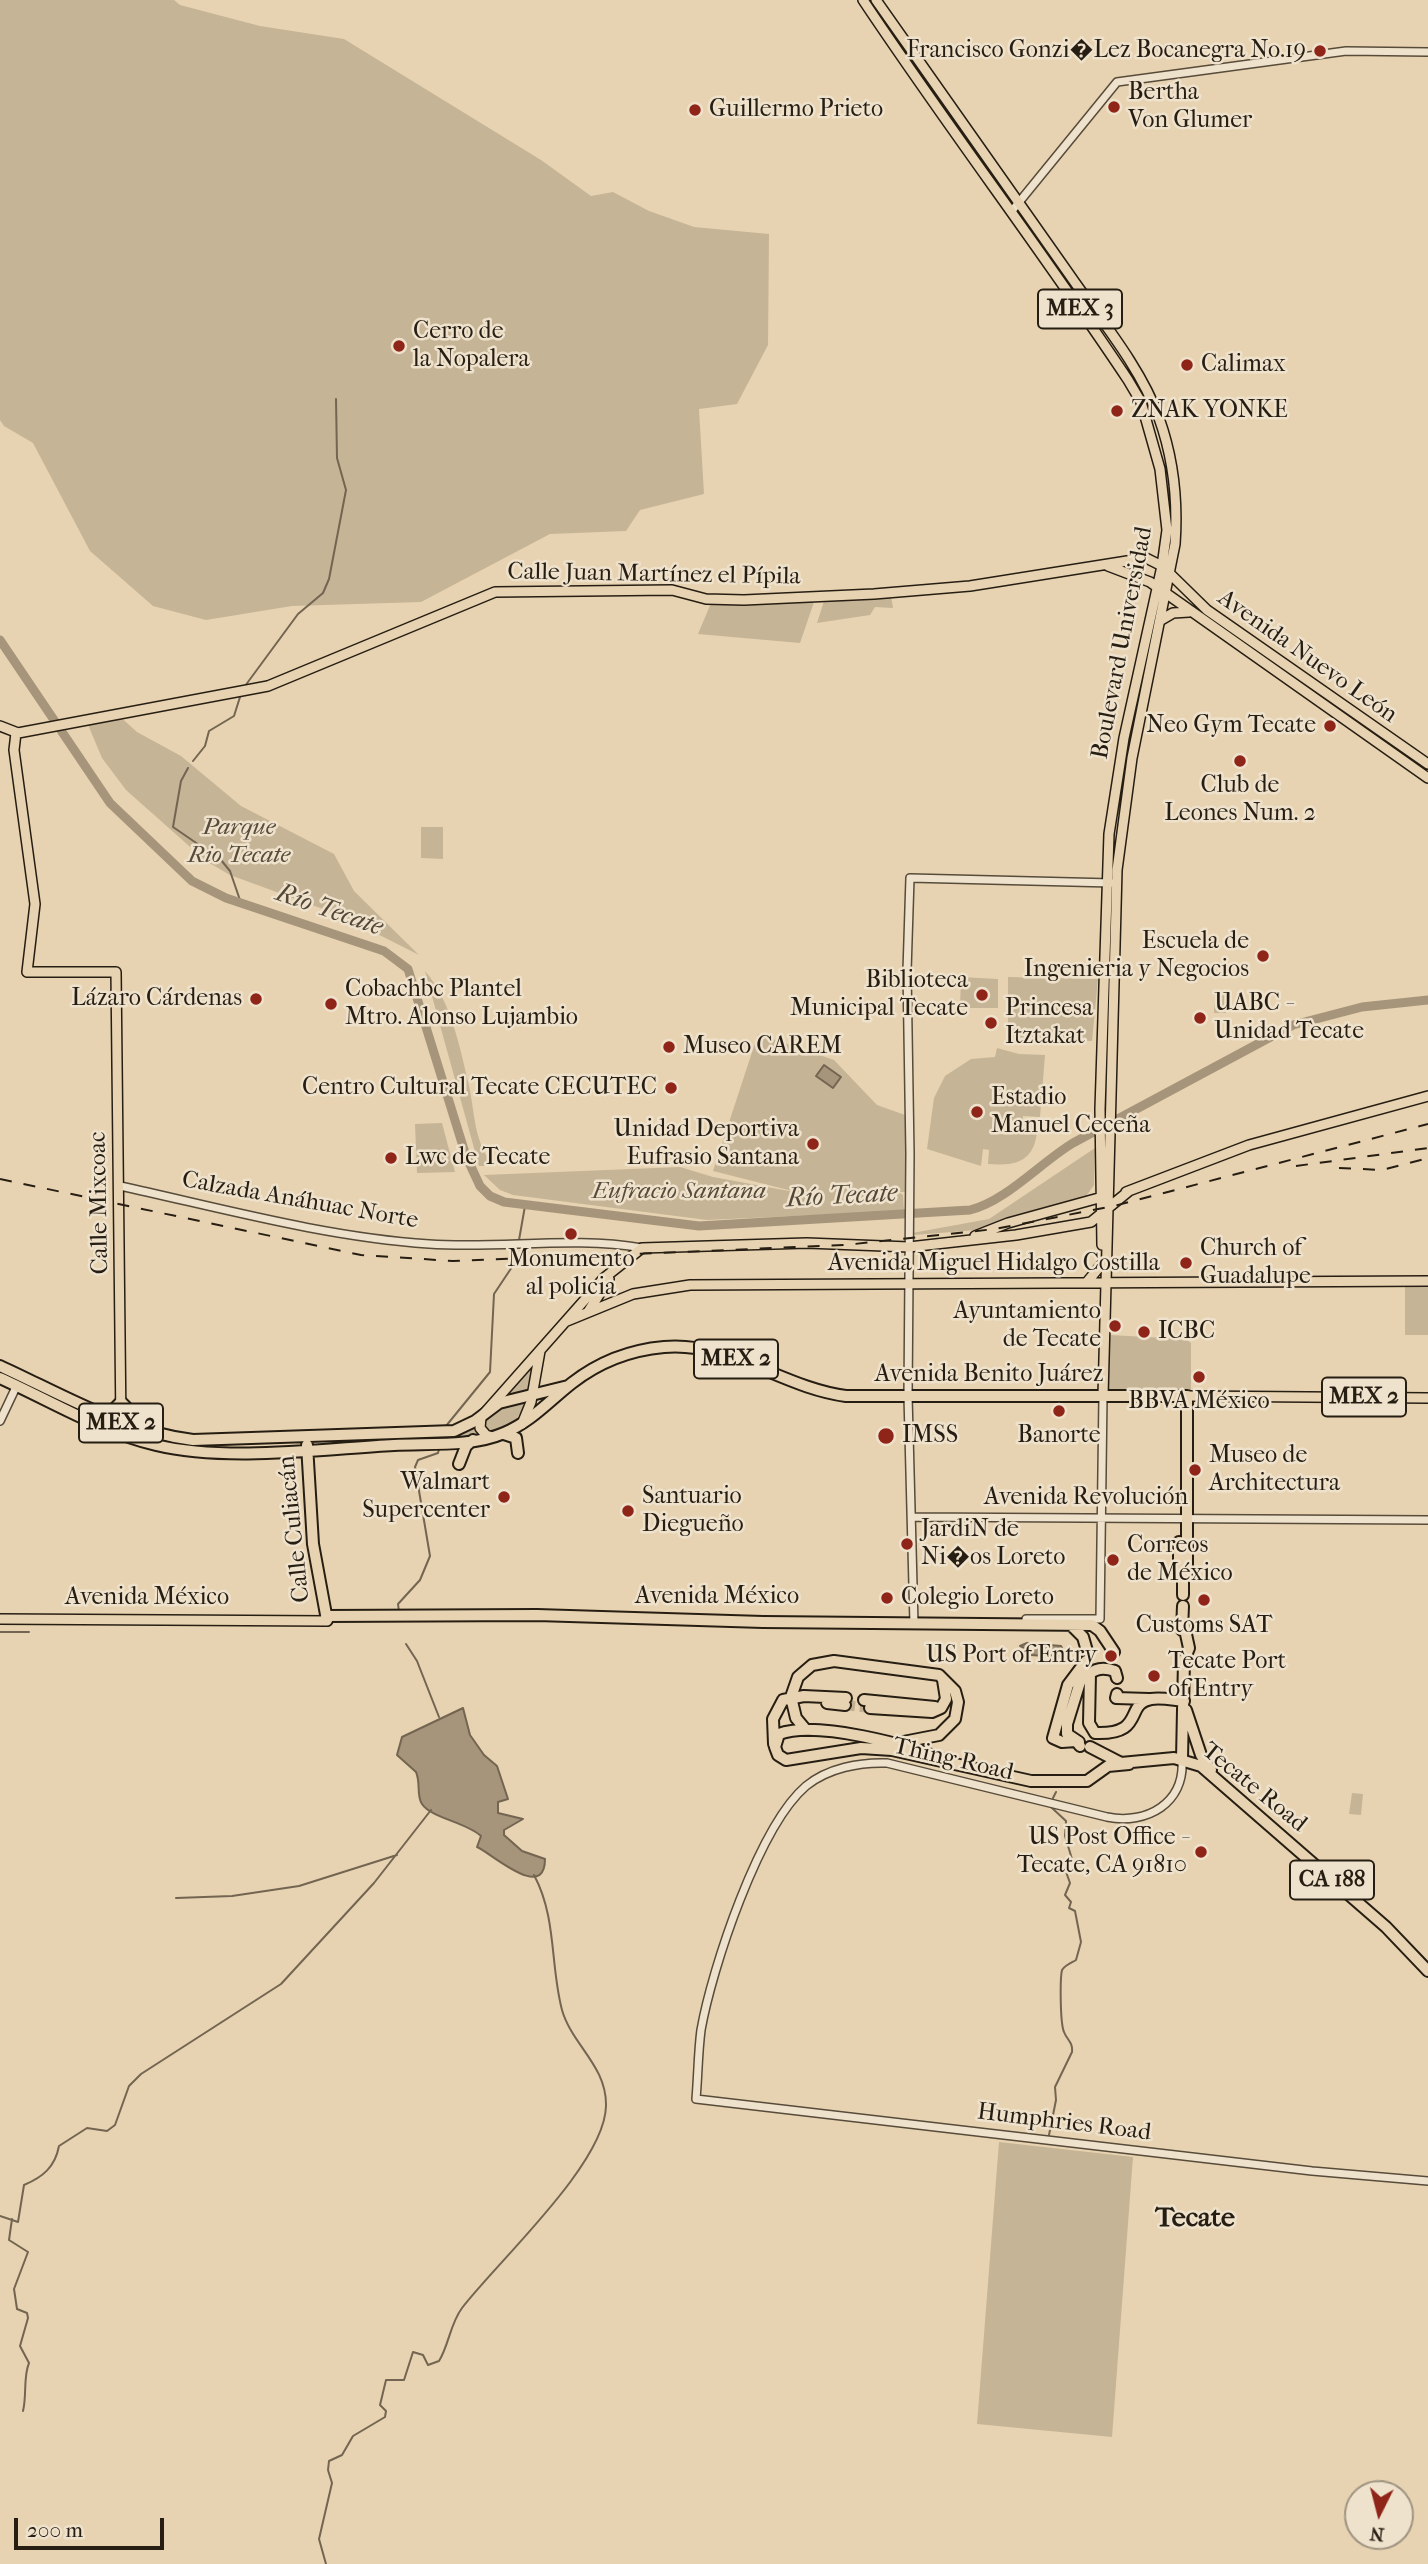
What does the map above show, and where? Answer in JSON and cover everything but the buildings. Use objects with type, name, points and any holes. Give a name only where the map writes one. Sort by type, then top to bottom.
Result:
[{"type":"highway","name":"Avenida Benito Juárez","points":[[568,1386],[594,1367],[619,1356],[648,1348],[679,1346],[721,1353],[788,1381],[846,1396],[1184,1396]]},
{"type":"highway","name":"MEX 2","points":[[0,1366],[99,1413],[120,1428],[193,1440],[307,1444],[473,1440],[497,1436],[521,1425],[568,1386]]},
{"type":"highway","name":"MEX 2","points":[[0,1378],[153,1444],[190,1451],[444,1433],[460,1430],[499,1403],[568,1386]]},
{"type":"highway","name":"Tecate Road","points":[[1184,1396],[1183,1601],[1184,1625],[1189,1646],[1184,1660],[1182,1759],[1201,1766],[1386,1927],[1428,1971]]},
{"type":"highway","points":[[99,1413],[113,1410],[121,1402],[153,1433]]},
{"type":"highway","points":[[497,1436],[513,1434],[519,1453]]},
{"type":"highway","points":[[459,1464],[466,1446],[473,1440]]},
{"type":"highway","name":"Calle Culiacán","points":[[307,1444],[313,1544],[329,1618]]},
{"type":"highway","name":"Avenida México","points":[[329,1618],[537,1615],[1071,1625],[1096,1622]]},
{"type":"highway","points":[[1096,1622],[1117,1678]]},
{"type":"highway","points":[[1071,1625],[1084,1659],[1068,1685],[1053,1738],[1062,1742],[1081,1743],[1129,1764]]},
{"type":"highway","points":[[1095,1733],[1089,1723],[1089,1680],[1093,1671],[1111,1659]]},
{"type":"highway","points":[[806,1730],[796,1718],[791,1697],[792,1688],[803,1670],[823,1661],[939,1675],[955,1690],[958,1702],[955,1719],[939,1735],[899,1743]]},
{"type":"highway","points":[[867,1704],[922,1713],[941,1708],[947,1693],[939,1675]]},
{"type":"highway","points":[[1117,1694],[1116,1698],[1184,1701]]},
{"type":"highway","points":[[846,1701],[804,1696],[783,1700],[775,1712],[772,1735],[778,1755],[786,1760],[861,1748],[946,1761],[1031,1781],[1080,1782],[1093,1778],[1108,1766],[1182,1759]]},
{"type":"highway","points":[[1081,1743],[1095,1733],[1115,1734],[1122,1731],[1140,1704],[1151,1699]]},
{"type":"highway","name":"CA 188","points":[[1184,1701],[1201,1755],[1220,1784]]},
{"type":"highway","points":[[775,1747],[779,1734],[806,1730],[899,1743],[946,1761]]},
{"type":"highway","points":[[1081,1743],[1098,1759],[1093,1778]]},
{"type":"main road","name":"Boulevard Universidad","points":[[863,0],[928,99],[1011,212],[1141,402],[1160,469],[1166,514],[1163,566],[1124,738],[1109,834],[1100,1109],[1100,1158],[1105,1196]]},
{"type":"main road","name":"Boulevard Universidad","points":[[876,0],[1021,202],[1126,358],[1158,418],[1170,465],[1176,509],[1170,574],[1132,758],[1121,827],[1116,883],[1110,1153],[1105,1212]]},
{"type":"main road","points":[[1146,558],[1165,546]]},
{"type":"main road","points":[[1146,558],[1163,566],[1170,574]]},
{"type":"main road","name":"Calle Juan Martínez el Pípila","points":[[16,733],[268,686],[495,592],[672,590],[706,599],[819,597],[943,589],[1146,558]]},
{"type":"main road","name":"Calle Juan Martínez el Pípila","points":[[1103,565],[1139,576],[1167,594]]},
{"type":"main road","name":"Avenida Nuevo León","points":[[1170,574],[1206,610],[1428,764]]},
{"type":"main road","name":"Avenida Nuevo León","points":[[1167,594],[1428,778]]},
{"type":"main road","points":[[1161,620],[1173,613],[1189,612]]},
{"type":"main road","points":[[0,726],[16,733]]},
{"type":"main road","name":"Calle Mixcoac","points":[[16,733],[14,750],[35,904],[27,972],[116,972],[120,1186],[120,1428]]},
{"type":"main road","points":[[1124,738],[1131,743],[1132,758]]},
{"type":"main road","points":[[964,1240],[1008,1223],[1129,1191],[1249,1145],[1428,1096]]},
{"type":"main road","points":[[497,1436],[480,1428],[481,1417],[617,1266],[642,1248],[807,1243],[908,1247],[1088,1222],[1105,1212],[1129,1191]]},
{"type":"main road","name":"MEX 3","points":[[1105,1212],[1102,1236],[1105,1281]]},
{"type":"main road","name":"MEX 3","points":[[1103,1396],[1105,1212]]},
{"type":"main road","points":[[1088,1222],[1102,1236]]},
{"type":"main road","points":[[1087,1282],[1102,1264]]},
{"type":"main road","points":[[588,1312],[617,1266]]},
{"type":"main road","name":"Avenida Miguel Hidalgo Costilla","points":[[567,1321],[633,1294],[673,1286],[1105,1281],[1428,1281]]},
{"type":"main road","points":[[521,1425],[532,1393],[540,1352]]},
{"type":"main road","name":"Avenida Benito Juárez","points":[[1184,1396],[1428,1398]]},
{"type":"main road","name":"Avenida México","points":[[0,1616],[329,1618]]},
{"type":"street","points":[[1011,212],[1117,82],[1346,51],[1428,52]]},
{"type":"street","points":[[1103,1396],[1102,1518],[1096,1622],[914,1621],[908,1396],[907,971],[910,878],[1116,883]]},
{"type":"street","name":"Calzada Anáhuac Norte","points":[[120,1186],[347,1233],[406,1241],[454,1245],[608,1244],[642,1248]]},
{"type":"street","points":[[0,1420],[17,1385]]},
{"type":"street","name":"Avenida Revolución","points":[[912,1517],[1428,1520]]},
{"type":"street","name":"Thing Road","points":[[696,2099],[701,2030],[738,1904],[778,1820],[790,1802],[814,1780],[855,1765],[887,1763],[1107,1817],[1134,1819],[1155,1812],[1170,1801],[1181,1785],[1182,1759]]},
{"type":"street","name":"Humphries Road","points":[[696,2099],[1312,2171],[1428,2181]]},
{"type":"green space","points":[[0,0],[174,0],[180,5],[260,26],[344,39],[541,160],[591,196],[613,192],[649,211],[694,227],[769,234],[768,345],[737,404],[699,409],[704,494],[640,510],[626,531],[550,534],[421,602],[292,606],[206,620],[153,606],[90,551],[33,443],[4,426],[0,420]]},
{"type":"green space","points":[[891,596],[893,608],[875,607],[870,615],[817,623],[824,601]]},
{"type":"green space","points":[[814,602],[800,643],[698,634],[711,603]]},
{"type":"green space","name":"Parque Rio Tecate","points":[[117,714],[137,732],[181,756],[241,806],[334,854],[354,891],[419,955],[342,916],[230,875],[206,861],[126,790],[102,758],[86,720]]},
{"type":"green space","points":[[421,827],[443,827],[443,859],[421,858]]},
{"type":"green space","points":[[425,971],[448,1010],[462,1056],[479,1139],[495,1166],[479,1166]]},
{"type":"green space","points":[[961,977],[998,979],[998,1008],[960,1008]]},
{"type":"green space","points":[[1008,977],[1098,979],[1092,1041],[1008,1039]]},
{"type":"green space","points":[[1215,990],[1227,991],[1226,1013],[1214,1013]]},
{"type":"green space","name":"Unidad Deportiva Eufrasio Santana","points":[[758,1034],[834,1060],[877,1105],[905,1115],[907,1192],[898,1192],[903,1195],[904,1211],[707,1220],[513,1195],[500,1190],[484,1175],[680,1167],[713,1177],[800,1193],[713,1171]]},
{"type":"green space","name":"Estadio Manuel Ceceña","points":[[997,1048],[1019,1054],[1045,1055],[1040,1117],[1023,1116],[1023,1119],[1038,1120],[1035,1143],[1031,1151],[1026,1157],[1011,1164],[988,1164],[989,1150],[983,1149],[981,1166],[927,1149],[934,1098],[945,1076],[971,1059],[995,1057]]},
{"type":"green space","points":[[442,1123],[455,1172],[417,1173],[415,1124]]},
{"type":"green space","points":[[1095,1148],[1094,1185],[1084,1199],[978,1230],[912,1233],[989,1219]]},
{"type":"green space","points":[[1405,1286],[1428,1286],[1428,1335],[1405,1335]]},
{"type":"green space","points":[[1109,1335],[1186,1339],[1191,1343],[1191,1390],[1106,1389]]},
{"type":"green space","points":[[536,1356],[530,1392],[500,1401]]},
{"type":"green space","points":[[522,1402],[524,1408],[511,1426],[489,1434],[485,1431],[484,1423],[499,1408]]},
{"type":"green space","points":[[476,1427],[480,1436],[478,1437],[351,1444],[337,1442],[465,1432]]},
{"type":"green space","points":[[1352,1793],[1363,1794],[1361,1815],[1349,1814]]},
{"type":"green space","points":[[999,2142],[1133,2157],[1112,2437],[977,2424]]},
{"type":"shaded area","points":[[824,1065],[841,1077],[833,1088],[816,1076]]},
{"type":"shaded area","points":[[1027,1643],[1061,1646],[1064,1652],[1058,1657],[1031,1655],[1027,1649],[1020,1646]]},
{"type":"shaded area","points":[[463,1708],[470,1735],[484,1755],[497,1766],[508,1799],[498,1802],[498,1813],[523,1819],[504,1830],[504,1835],[522,1851],[545,1859],[543,1871],[536,1876],[527,1876],[504,1865],[477,1847],[481,1836],[475,1831],[427,1809],[420,1800],[416,1772],[397,1755],[402,1737]]},
{"type":"waterway","points":[[245,686],[298,614],[323,593],[329,579],[346,490],[337,458],[336,399]]},
{"type":"waterway","name":"Río Tecate","points":[[0,640],[110,803],[192,881],[226,898],[384,951],[408,969],[466,1156],[480,1186],[490,1196],[504,1202],[699,1226],[970,1210],[997,1199],[1073,1143],[1293,1025],[1362,1007],[1428,1000]]},
{"type":"waterway","points":[[193,761],[205,746],[209,731],[234,716],[240,697]]},
{"type":"waterway","points":[[188,768],[181,781],[173,827],[221,860],[230,871],[241,903]]},
{"type":"waterway","points":[[519,1240],[525,1206]]},
{"type":"waterway","points":[[446,1426],[490,1372],[494,1294],[514,1264]]},
{"type":"waterway","points":[[399,1612],[398,1604],[420,1580],[430,1556],[415,1467],[418,1460],[438,1453],[439,1449]]},
{"type":"waterway","points":[[0,1632],[29,1632]]},
{"type":"waterway","points":[[406,1644],[417,1661],[439,1717]]},
{"type":"waterway","points":[[1053,1798],[1056,1792]]},
{"type":"waterway","points":[[1049,2135],[1056,2100],[1055,2087],[1072,2052],[1062,2020],[1062,1970],[1076,1960],[1081,1942],[1075,1911],[1069,1908],[1071,1902],[1065,1895],[1070,1883],[1065,1869],[1072,1859],[1065,1836],[1066,1821],[1051,1807]]},
{"type":"waterway","points":[[0,2216],[18,2222],[24,2185],[47,2170],[55,2160],[59,2146],[87,2128],[107,2131],[115,2125],[129,2086],[141,2074],[281,1984],[374,1883],[431,1810]]},
{"type":"waterway","points":[[176,1898],[232,1896],[299,1886],[397,1855]]},
{"type":"waterway","points":[[326,2564],[319,2539],[332,2483],[328,2470],[329,2461],[342,2455],[353,2436],[385,2417],[386,2411],[380,2405],[386,2380],[404,2380],[413,2352],[423,2355],[428,2365],[439,2361],[462,2308],[569,2183],[601,2129],[606,2106],[605,2092],[595,2067],[573,2034],[562,2010],[550,1925],[534,1875]]},
{"type":"waterway","points":[[12,2219],[9,2240],[28,2252],[14,2289],[17,2309],[27,2313],[28,2318],[20,2346],[29,2363],[23,2411]]},
{"type":"tunnel","points":[[1109,1652],[1109,1661]]},
{"type":"tunnel","points":[[845,1705],[870,1708]]},
{"type":"railway","points":[[0,1179],[361,1255],[453,1261],[845,1245],[995,1229],[1114,1206],[1428,1124]]},
{"type":"railway","points":[[1296,1166],[1428,1148]]},
{"type":"railway","points":[[1339,1168],[1382,1170],[1428,1158]]},
{"type":"place","name":"Francisco Gonzi�Lez Bocanegra No.19","points":[[1320,51]]},
{"type":"place","name":"Bertha Von Glumer","points":[[1114,107]]},
{"type":"place","name":"Guillermo Prieto","points":[[695,110]]},
{"type":"place","name":"Cerro de la Nopalera","points":[[399,346]]},
{"type":"place","name":"Calimax","points":[[1187,365]]},
{"type":"place","name":"ZNAK YONKE","points":[[1117,411]]},
{"type":"place","name":"Neo Gym Tecate","points":[[1330,726]]},
{"type":"place","name":"Club de Leones Num. 2","points":[[1240,761]]},
{"type":"place","name":"Escuela de Ingenieria y Negocios","points":[[1263,956]]},
{"type":"place","name":"Biblioteca Municipal Tecate","points":[[982,995]]},
{"type":"place","name":"Lázaro Cárdenas","points":[[256,999]]},
{"type":"place","name":"Cobachbc Plantel Mtro. Alonso Lujambio","points":[[331,1004]]},
{"type":"place","name":"UABC - Unidad Tecate","points":[[1200,1018]]},
{"type":"place","name":"Princesa Itztakat","points":[[991,1023]]},
{"type":"place","name":"Museo CAREM","points":[[669,1047]]},
{"type":"place","name":"Centro Cultural Tecate CECUTEC","points":[[671,1088]]},
{"type":"place","name":"Estadio Manuel Ceceña","points":[[977,1112]]},
{"type":"place","name":"Unidad Deportiva Eufrasio Santana","points":[[813,1144]]},
{"type":"place","name":"Lwc de Tecate","points":[[391,1158]]},
{"type":"place","name":"Monumento al policia","points":[[571,1234]]},
{"type":"place","name":"Church of Guadalupe","points":[[1186,1263]]},
{"type":"place","name":"Ayuntamiento de Tecate","points":[[1115,1326]]},
{"type":"place","name":"ICBC","points":[[1144,1332]]},
{"type":"place","name":"BBVA México","points":[[1199,1377]]},
{"type":"place","name":"Banorte","points":[[1059,1411]]},
{"type":"place","name":"IMSS","points":[[886,1436]]},
{"type":"place","name":"Museo de Architectura","points":[[1195,1470]]},
{"type":"place","name":"Walmart Supercenter","points":[[504,1497]]},
{"type":"place","name":"Santuario Diegueño","points":[[628,1511]]},
{"type":"place","name":"JardiN de Ni�os Loreto","points":[[907,1544]]},
{"type":"place","name":"Correos de México","points":[[1113,1560]]},
{"type":"place","name":"Colegio Loreto","points":[[887,1598]]},
{"type":"place","name":"Customs SAT","points":[[1204,1600]]},
{"type":"place","name":"US Port of Entry","points":[[1111,1656]]},
{"type":"place","name":"Tecate Port of Entry","points":[[1154,1676]]},
{"type":"place","name":"US Post Office - Tecate, CA 91810","points":[[1201,1852]]},
{"type":"district","name":"Tecate","points":[[1195,2219]]},
{"type":"park label","name":"Eufracio Santana","points":[[679,1192]]}]
